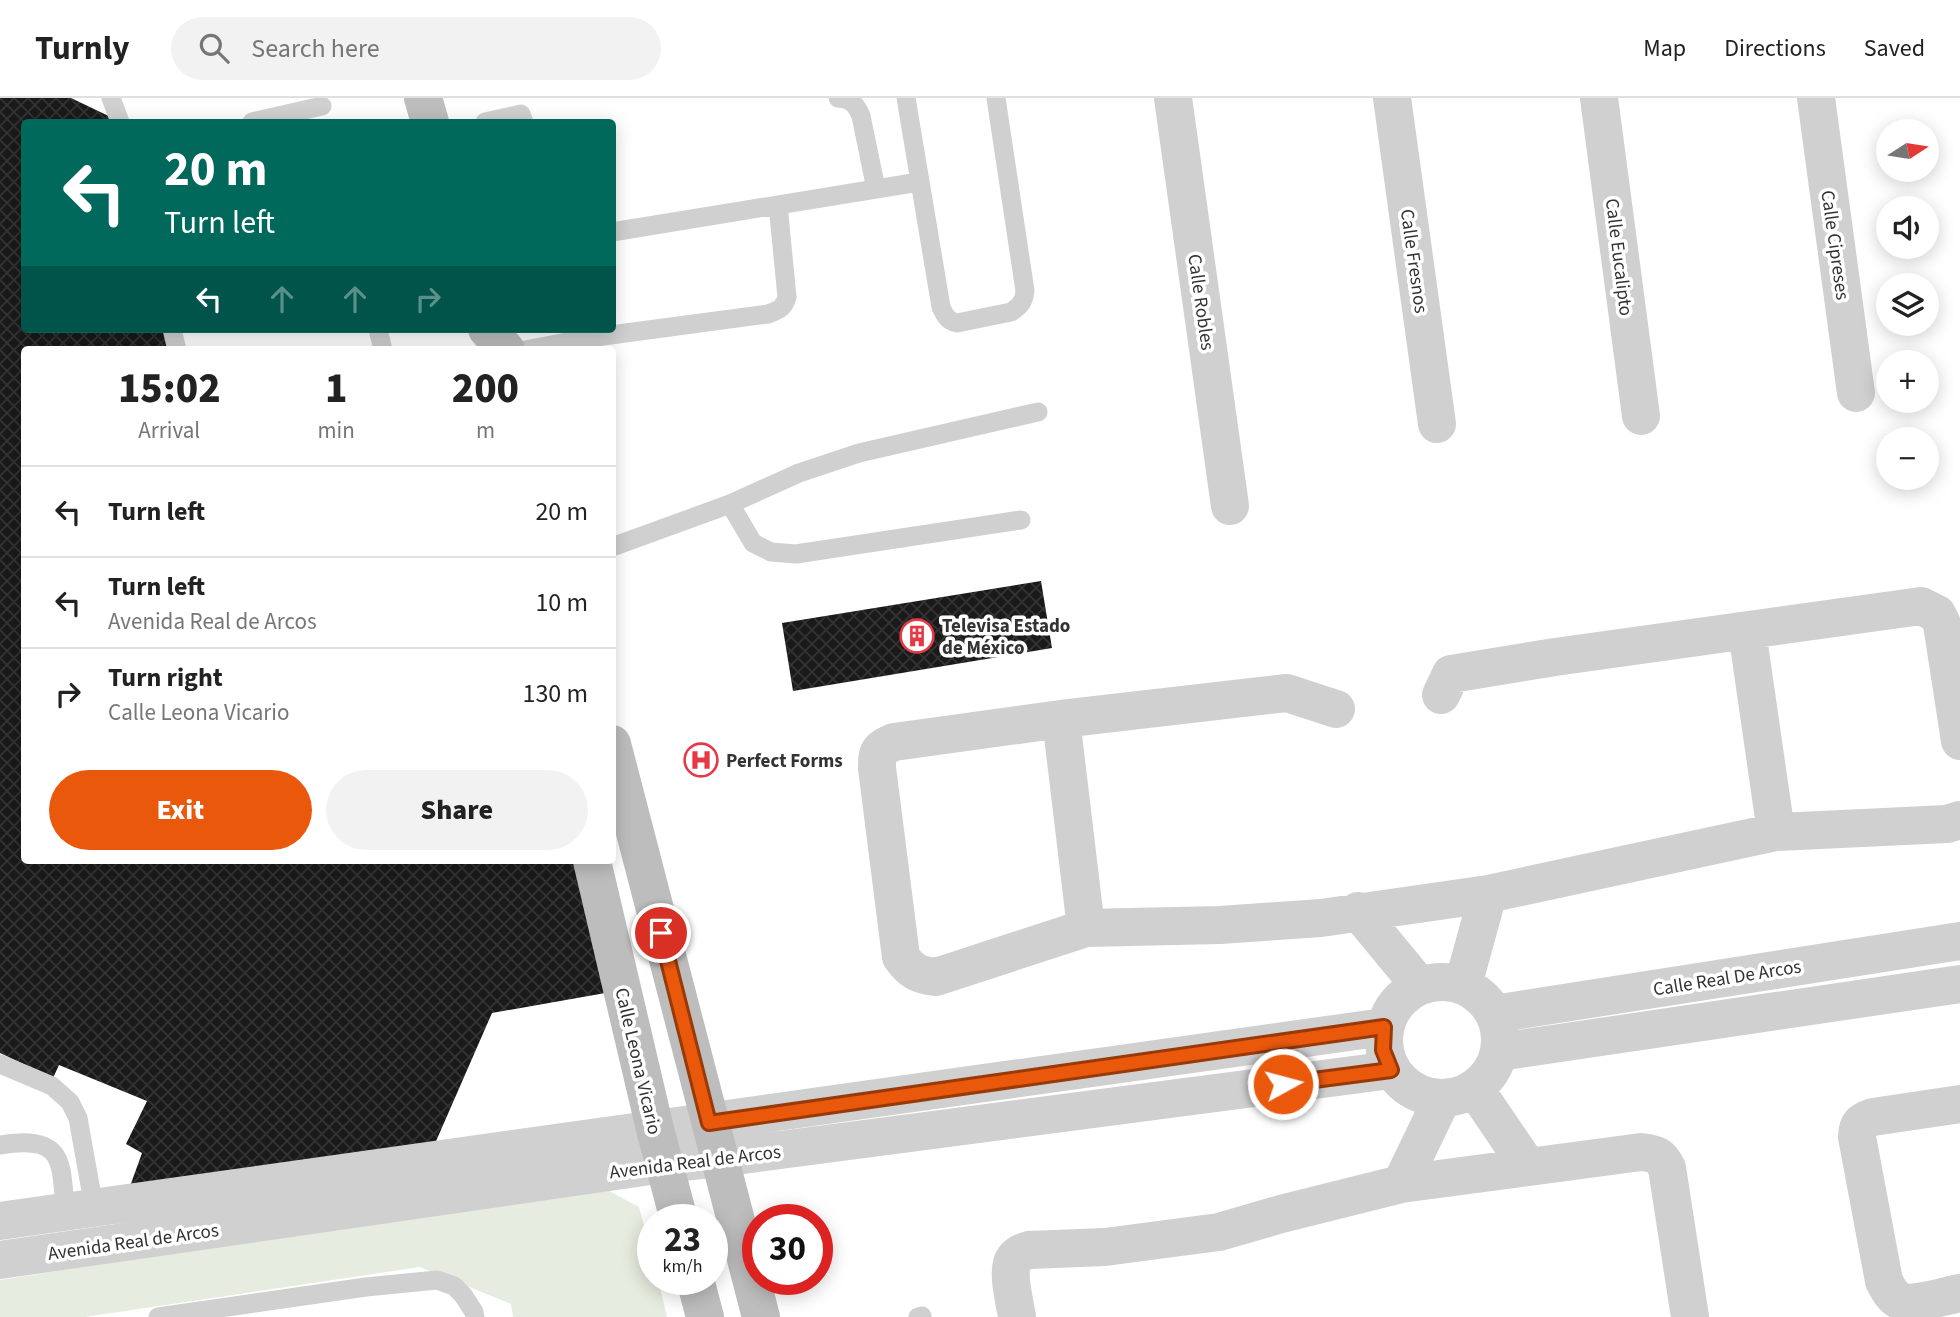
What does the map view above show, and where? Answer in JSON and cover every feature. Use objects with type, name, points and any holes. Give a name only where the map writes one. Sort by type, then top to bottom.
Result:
[{"type":"main road","points":[[423,98],[428,119]]},
{"type":"main road","points":[[491,333],[502,346]]},
{"type":"main road","points":[[616,760],[761,1317]]},
{"type":"main road","name":"Calle Leona Vicario","points":[[593,864],[675,1204]]},
{"type":"main road","points":[[699,1295],[705,1317]]},
{"type":"street","name":"Calle Robles","points":[[1173,98],[1230,506]]},
{"type":"street","name":"Calle Fresnos","points":[[1392,98],[1437,424]]},
{"type":"street","name":"Calle Eucalipto","points":[[1599,98],[1641,416]]},
{"type":"street","name":"Calle Cipreses","points":[[1816,98],[1856,393]]},
{"type":"street","points":[[1441,695],[1451,674],[1921,606],[1937,614],[1942,624],[1960,741]]},
{"type":"street","points":[[1747,631],[1776,832]]},
{"type":"street","points":[[1336,709],[1287,693],[1061,719],[894,742],[882,748],[877,754],[877,768],[901,957],[910,970],[936,977],[1086,928],[1220,925],[1321,918],[1488,894],[1776,832],[1947,824],[1960,820]]},
{"type":"street","points":[[1061,719],[1086,928]]},
{"type":"street","points":[[1463,985],[1488,894]]},
{"type":"street","points":[[1358,911],[1419,985]]},
{"type":"street","name":"Calle Real De Arcos","points":[[1494,1014],[1960,941]]},
{"type":"street","points":[[1401,1184],[1458,1094],[1490,1072],[1499,1052],[1500,1032],[1494,1014],[1481,996],[1463,985],[1434,981],[1419,985],[1403,995],[1391,1010],[1384,1027],[1383,1050],[1391,1070],[1404,1086],[1422,1096],[1458,1094],[1528,1167]]},
{"type":"street","name":"Calle Real De Arcos","points":[[1499,1052],[1960,984]]},
{"type":"street","name":"Avenida Real de Arcos","points":[[714,1141],[1384,1027]]},
{"type":"street","name":"Avenida Real de Arcos","points":[[0,1221],[80,1208],[1391,1070]]},
{"type":"street","points":[[1960,1104],[1872,1117],[1861,1121],[1857,1127],[1857,1136],[1884,1281],[1891,1294],[1901,1302],[1915,1302],[1960,1293]]},
{"type":"street","name":"Avenida Real de Arcos","points":[[0,1260],[84,1248],[659,1147]]},
{"type":"street","points":[[1017,1317],[1010,1268],[1013,1259],[1029,1250],[1105,1247],[1219,1232],[1401,1184],[1640,1152],[1662,1158],[1667,1168],[1690,1317]]},
{"type":"lane","points":[[111,98],[119,119]]},
{"type":"lane","points":[[838,98],[851,100],[857,106],[876,189]]},
{"type":"lane","points":[[906,98],[941,307],[945,316],[957,323],[1011,313],[1024,301],[1025,291],[996,98]]},
{"type":"lane","points":[[268,119],[323,109]]},
{"type":"lane","points":[[498,119],[521,114],[523,119]]},
{"type":"lane","points":[[616,231],[919,182]]},
{"type":"lane","points":[[546,346],[777,311],[784,306],[787,297],[778,205]]},
{"type":"lane","points":[[616,546],[730,504],[799,473],[859,453],[1038,412]]},
{"type":"lane","points":[[730,504],[753,543],[771,552],[796,554],[1021,520]]},
{"type":"lane","points":[[0,1064],[52,1086],[70,1102],[78,1118],[80,1208],[84,1248]]},
{"type":"lane","points":[[0,1145],[30,1142],[42,1144],[53,1151],[80,1208],[84,1248]]},
{"type":"lane","points":[[158,1317],[366,1287],[437,1280],[454,1286],[463,1295],[475,1317]]},
{"type":"shaded area","points":[[600,1186],[637,1206],[637,1295],[662,1295],[667,1317],[513,1317],[511,1304],[420,1267],[85,1317],[0,1317],[0,1280]]},
{"type":"building","points":[[0,98],[71,98],[115,119],[21,119],[21,333],[167,333],[170,346],[21,346],[21,864],[575,864],[611,992],[492,1013],[430,1155],[129,1189],[142,1153],[126,1144],[147,1101],[59,1065],[53,1078],[0,1053]]},
{"type":"building","name":"Televisa Estado de México","points":[[1041,581],[1052,648],[793,691],[782,623]]},
{"type":"place","name":"Televisa Estado de México","points":[[917,636]]},
{"type":"place","name":"Perfect Forms","points":[[701,760]]},
{"type":"route","points":[[661,933],[709,1123],[1384,1027],[1383,1050],[1391,1070],[1283,1084]]}]
